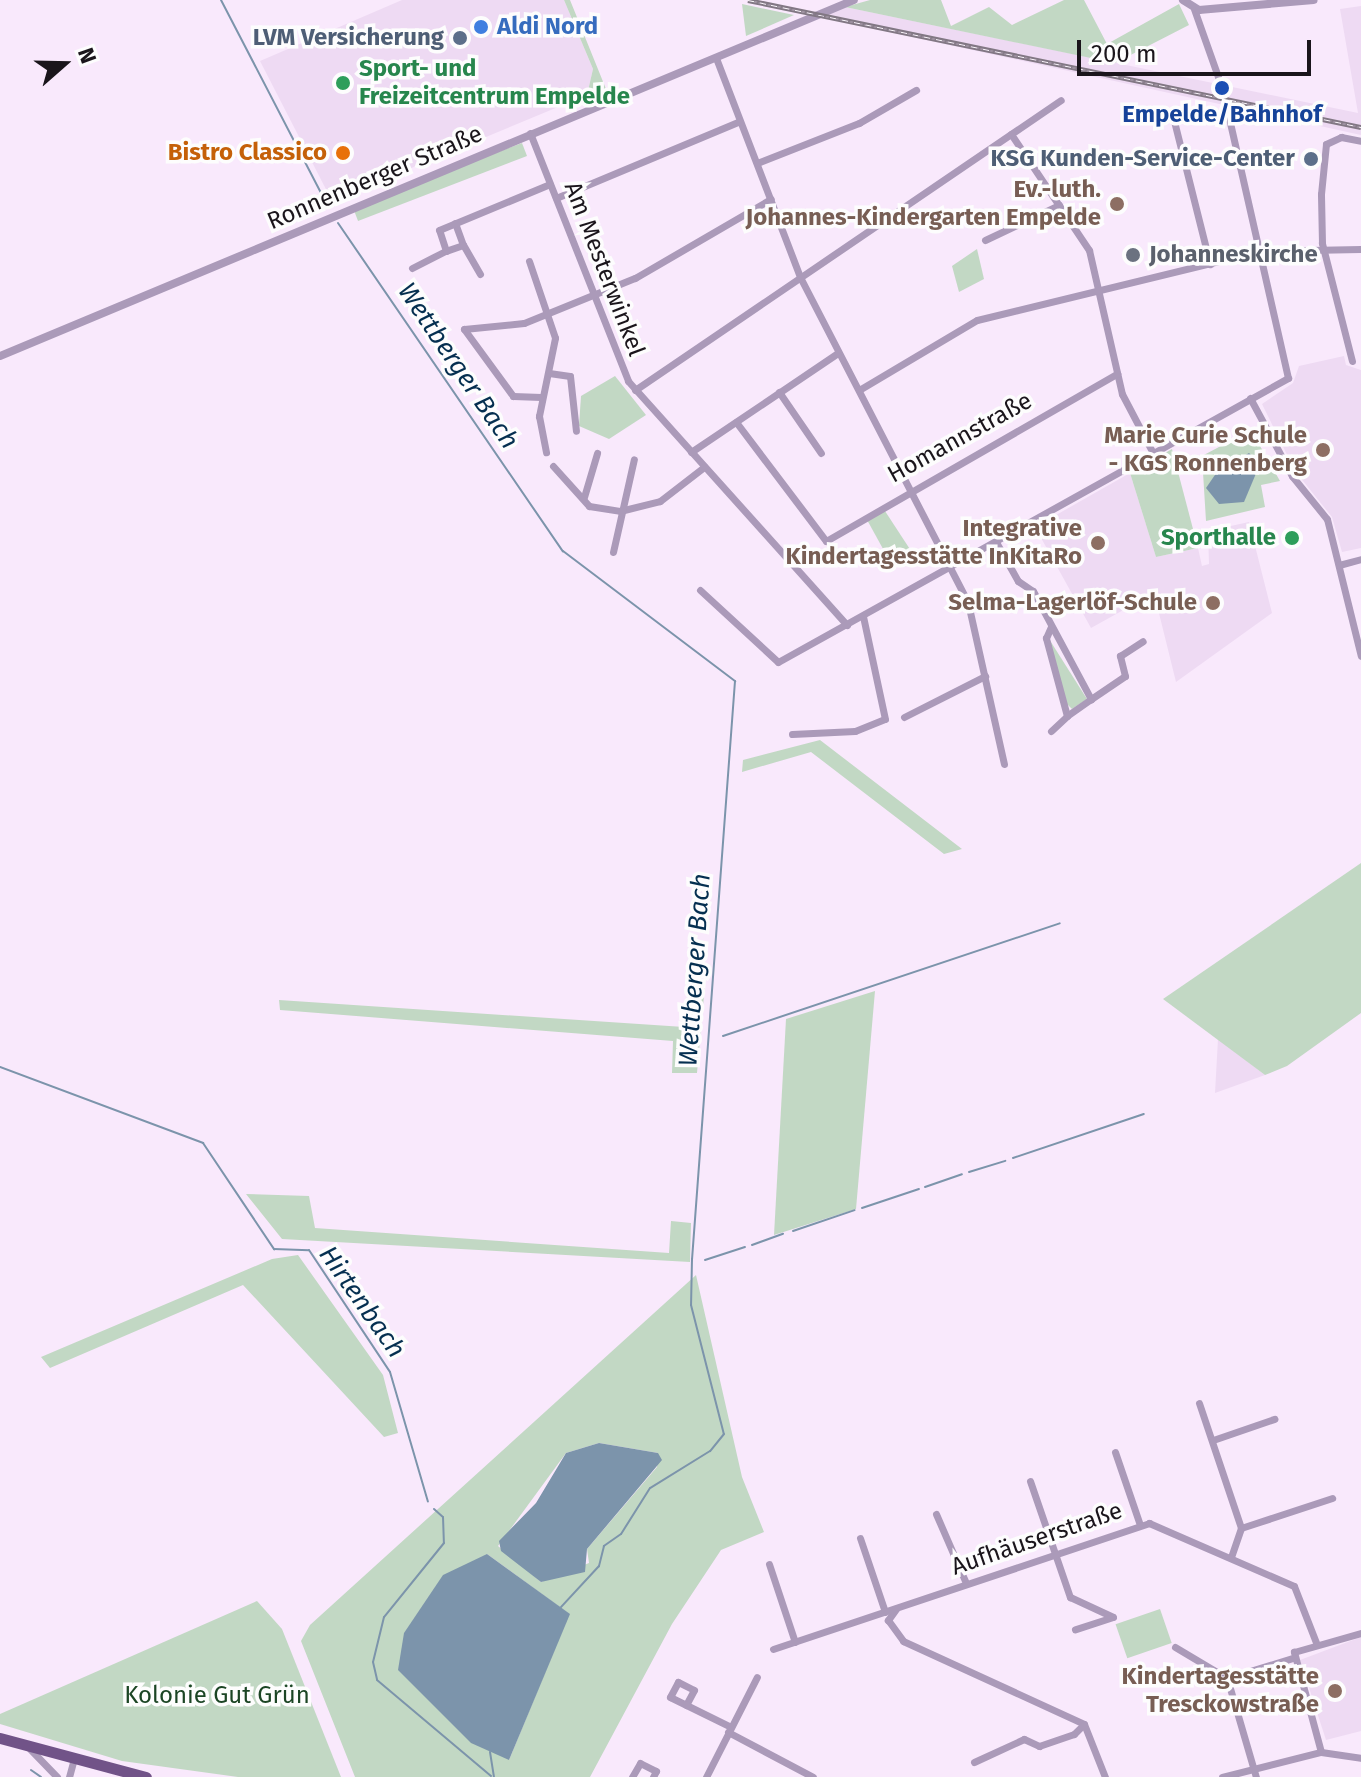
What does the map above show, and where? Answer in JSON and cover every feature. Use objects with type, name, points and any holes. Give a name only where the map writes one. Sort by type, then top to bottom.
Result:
[{"type":"main road","points":[[0,1738],[73,1762],[146,1777]]},
{"type":"street","name":"Ronnenberger Straße","points":[[0,356],[854,0]]},
{"type":"street","points":[[700,590],[778,662],[1290,374],[1222,88],[1194,9],[1183,0]]},
{"type":"street","points":[[1194,9],[1250,2],[1314,0]]},
{"type":"street","points":[[716,58],[800,277],[950,567],[985,676],[1004,764]]},
{"type":"street","points":[[757,163],[859,123],[916,90]]},
{"type":"street","points":[[635,390],[1061,100]]},
{"type":"street","points":[[1172,113],[1210,264]]},
{"type":"street","points":[[556,198],[740,121]]},
{"type":"street","name":"Am Mesterwinkel","points":[[530,133],[593,294],[635,390],[847,625]]},
{"type":"street","points":[[1011,134],[1089,250],[1117,374],[1153,453]]},
{"type":"street","points":[[1352,361],[1324,250],[1326,144],[1341,137],[1361,141]]},
{"type":"street","points":[[446,251],[439,230],[550,184]]},
{"type":"street","points":[[541,397],[513,396],[464,329],[549,312],[635,278],[771,199]]},
{"type":"street","points":[[985,240],[1059,205]]},
{"type":"street","points":[[455,223],[463,245],[480,274]]},
{"type":"street","points":[[412,268],[463,245]]},
{"type":"street","points":[[859,390],[977,320],[1260,251],[1361,249]]},
{"type":"street","points":[[529,261],[549,312],[549,373],[541,397],[546,452]]},
{"type":"street","points":[[691,452],[838,353]]},
{"type":"street","points":[[549,373],[570,376],[576,431]]},
{"type":"street","name":"Homannstraße","points":[[736,422],[826,541],[910,490],[1117,374]]},
{"type":"street","points":[[779,392],[821,453]]},
{"type":"street","points":[[1250,398],[1292,476],[1327,519],[1361,656]]},
{"type":"street","points":[[584,497],[597,453]]},
{"type":"street","points":[[613,552],[634,459]]},
{"type":"street","points":[[553,466],[589,506],[620,511],[660,501],[704,467]]},
{"type":"street","points":[[996,542],[1051,627],[1091,699]]},
{"type":"street","points":[[1339,565],[1361,559]]},
{"type":"street","points":[[792,734],[855,731],[885,719],[863,616]]},
{"type":"street","points":[[1051,627],[1046,638],[1067,716]]},
{"type":"street","points":[[1051,731],[1067,716],[1125,676],[1120,656],[1143,641]]},
{"type":"street","points":[[904,717],[985,676]]},
{"type":"street","points":[[1199,1403],[1241,1528],[1231,1557]]},
{"type":"street","points":[[1213,1440],[1274,1419]]},
{"type":"street","points":[[1115,1452],[1140,1525]]},
{"type":"street","points":[[1030,1481],[1070,1597],[1113,1617],[1075,1629]]},
{"type":"street","points":[[1241,1528],[1332,1498]]},
{"type":"street","points":[[936,1514],[966,1583]]},
{"type":"street","name":"Aufhäuserstraße","points":[[773,1649],[1140,1525],[1167,1527],[1294,1586],[1317,1645]]},
{"type":"street","points":[[860,1538],[885,1612]]},
{"type":"street","points":[[769,1564],[795,1642]]},
{"type":"street","points":[[901,1606],[888,1620],[903,1641],[1084,1724],[1105,1777]]},
{"type":"street","points":[[1227,1678],[1293,1658],[1317,1645],[1361,1633]]},
{"type":"street","points":[[1175,1647],[1227,1678],[1255,1773]]},
{"type":"street","points":[[1293,1658],[1321,1752]]},
{"type":"street","points":[[706,1777],[757,1677]]},
{"type":"street","points":[[686,1705],[813,1777]]},
{"type":"street","points":[[974,1762],[1024,1739],[1039,1746],[1074,1734],[1084,1724]]},
{"type":"street","points":[[30,1749],[57,1777]]},
{"type":"street","points":[[1222,1777],[1255,1773],[1321,1752],[1361,1758]]},
{"type":"street","points":[[69,1777],[73,1762]]},
{"type":"street","points":[[632,1777],[640,1763],[656,1771],[653,1777]]},
{"type":"shaded area","points":[[402,0],[564,0],[593,69],[587,95],[332,201],[260,61]]},
{"type":"shaded area","points":[[1361,6],[1361,135],[821,17],[845,7],[1358,113],[1340,9]]},
{"type":"shaded area","name":"Marie Curie Schule - KGS Ronnenberg","points":[[1344,356],[1346,365],[1361,370],[1361,548],[1342,552],[1332,517],[1295,471],[1262,404],[1293,383],[1299,366]]},
{"type":"shaded area","points":[[1130,473],[1156,557],[1198,548],[1202,566],[1209,564],[1208,531],[1249,522],[1272,613],[1176,682],[1154,593],[1091,628],[1035,527]]},
{"type":"shaded area","points":[[1218,1039],[1265,1075],[1215,1093]]},
{"type":"shaded area","name":"Kindertagesstätte Tresckowstraße","points":[[1361,1637],[1361,1731],[1326,1740],[1300,1660]]},
{"type":"green space","points":[[564,0],[570,0],[606,89],[587,95],[593,69]]},
{"type":"green space","points":[[870,0],[941,0],[951,26],[989,7],[1012,25],[1064,0],[1084,0],[1107,44],[1179,4],[1189,25],[1115,63],[845,7]]},
{"type":"green space","points":[[742,4],[794,15],[746,36]]},
{"type":"green space","points":[[522,143],[527,156],[358,221],[353,208]]},
{"type":"green space","points":[[977,249],[984,279],[959,292],[952,266]]},
{"type":"green space","points":[[615,376],[646,415],[609,439],[579,426],[581,396]]},
{"type":"green space","points":[[1251,430],[1280,481],[1261,485],[1265,507],[1206,521],[1202,456]]},
{"type":"green space","points":[[1172,449],[1198,548],[1156,557],[1130,473]]},
{"type":"green space","points":[[883,508],[917,560],[907,566],[893,567],[866,518]]},
{"type":"green space","points":[[1049,639],[1087,699],[1072,709],[1067,704]]},
{"type":"green space","points":[[820,740],[962,849],[944,854],[811,752],[742,772],[743,760]]},
{"type":"green space","points":[[1361,863],[1361,1013],[1287,1066],[1265,1075],[1163,999]]},
{"type":"green space","points":[[689,982],[705,984],[697,1073],[672,1073],[673,1041],[280,1010],[279,1000],[684,1027]]},
{"type":"green space","points":[[875,991],[856,1209],[774,1235],[786,1019]]},
{"type":"green space","points":[[246,1194],[309,1196],[315,1228],[669,1253],[671,1221],[691,1223],[690,1262],[282,1239]]},
{"type":"green space","points":[[298,1255],[383,1375],[398,1433],[384,1437],[243,1285],[50,1368],[41,1357],[272,1259]]},
{"type":"green space","points":[[696,1275],[742,1477],[764,1532],[721,1550],[672,1624],[590,1777],[355,1777],[301,1641],[310,1625]],"holes":[[[599,1443],[658,1453],[657,1467],[587,1549],[589,1563],[541,1582],[498,1546],[566,1453]],[[487,1554],[569,1614],[509,1760]]]},
{"type":"green space","name":"Kolonie Gut Grün","points":[[257,1601],[282,1629],[341,1777],[238,1777],[122,1761],[0,1724],[0,1714]]},
{"type":"green space","points":[[1160,1609],[1172,1643],[1127,1658],[1116,1624]]},
{"type":"water","points":[[1249,453],[1260,464],[1244,502],[1219,504],[1206,488],[1217,472]]},
{"type":"water","points":[[599,1443],[658,1453],[662,1460],[587,1549],[585,1572],[541,1582],[501,1551],[499,1541],[536,1503],[566,1453]]},
{"type":"water","points":[[487,1554],[570,1614],[509,1760],[471,1743],[398,1670],[404,1633],[443,1575]]},
{"type":"waterway","name":"Wettberger Bach","points":[[221,0],[328,206]]},
{"type":"waterway","name":"Wettberger Bach","points":[[338,223],[563,551],[735,681],[691,1305],[724,1434],[710,1451],[650,1488],[621,1534],[604,1546],[599,1566],[561,1607]]},
{"type":"waterway","points":[[723,1036],[1060,923]]},
{"type":"waterway","name":"Hirtenbach","points":[[0,1067],[203,1143],[274,1249],[309,1250],[390,1372],[428,1502]]},
{"type":"waterway","points":[[1013,1158],[1144,1114]]},
{"type":"waterway","points":[[969,1172],[1005,1161]]},
{"type":"waterway","points":[[925,1187],[962,1174]]},
{"type":"waterway","points":[[862,1208],[919,1189]]},
{"type":"waterway","points":[[793,1231],[855,1210]]},
{"type":"waterway","points":[[752,1245],[783,1234]]},
{"type":"waterway","points":[[705,1260],[745,1247]]},
{"type":"waterway","name":"Hirtenbach","points":[[434,1509],[443,1517],[444,1543],[384,1617],[373,1662],[377,1680],[491,1776]]},
{"type":"waterway","name":"Wettberger Bach","points":[[490,1752],[494,1777]]},
{"type":"waterway","points":[[31,1770],[41,1777]]},
{"type":"railway","points":[[748,0],[1361,127]]},
{"type":"place","name":"Aldi Nord","points":[[481,27]]},
{"type":"place","name":"LVM Versicherung","points":[[460,38]]},
{"type":"place","name":"Sport- und Freizeitcentrum Empelde","points":[[343,83]]},
{"type":"place","name":"Empelde/Bahnhof","points":[[1222,88]]},
{"type":"place","name":"Bistro Classico","points":[[343,153]]},
{"type":"place","name":"KSG Kunden-Service-Center","points":[[1311,159]]},
{"type":"place","name":"Ev.-luth. Johannes-Kindergarten Empelde","points":[[1117,204]]},
{"type":"place","name":"Johanneskirche","points":[[1133,255]]},
{"type":"place","name":"Marie Curie Schule - KGS Ronnenberg","points":[[1323,450]]},
{"type":"place","name":"Sporthalle","points":[[1292,538]]},
{"type":"place","name":"Integrative Kindertagesstätte InKitaRo","points":[[1098,543]]},
{"type":"place","name":"Selma-Lagerlöf-Schule","points":[[1213,603]]},
{"type":"place","name":"Kindertagesstätte Tresckowstraße","points":[[1335,1691]]}]
